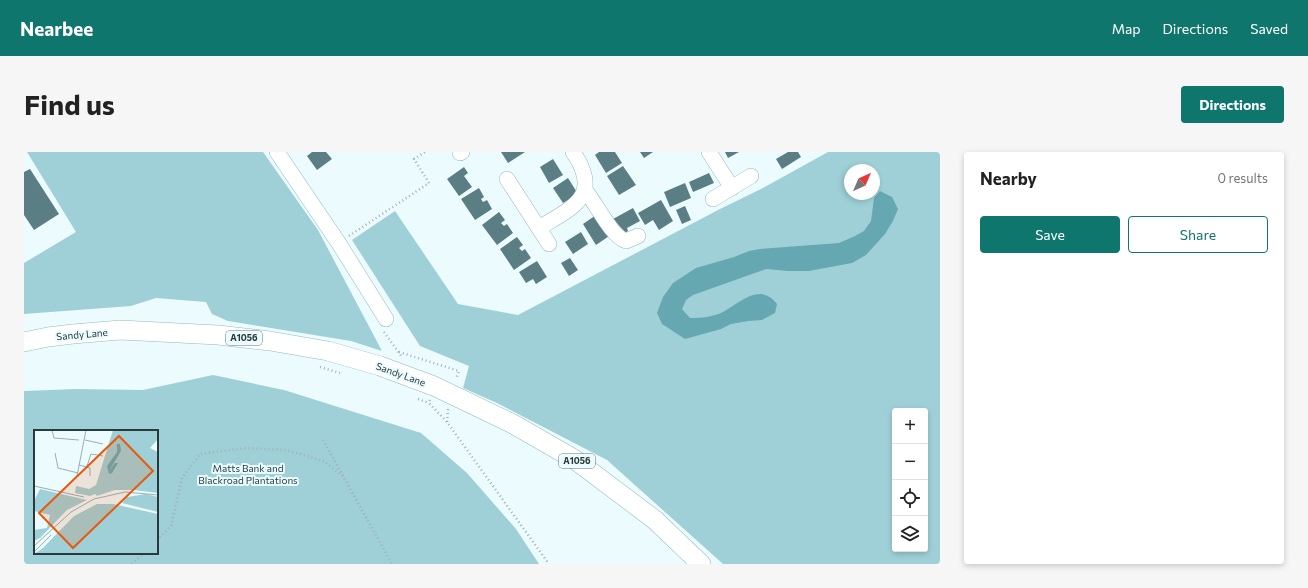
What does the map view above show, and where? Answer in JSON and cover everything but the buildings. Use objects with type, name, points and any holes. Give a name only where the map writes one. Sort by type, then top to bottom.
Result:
[{"type":"main road","name":"Sandy Lane","points":[[24,338],[120,330],[218,335],[270,341],[328,351],[380,366],[434,386],[500,417],[574,459],[655,520],[701,564]]},
{"type":"main road","name":"Sandy Lane","points":[[24,342],[48,337]]},
{"type":"street","points":[[277,152],[338,242],[386,319]]},
{"type":"street","points":[[709,152],[732,188]]},
{"type":"street","points":[[539,228],[575,204],[583,195],[586,180],[574,153]]},
{"type":"street","points":[[713,199],[751,176]]},
{"type":"street","points":[[507,179],[549,244]]},
{"type":"street","points":[[585,190],[618,236],[626,241],[638,236]]},
{"type":"path","points":[[338,242],[430,183],[414,159],[425,152]]},
{"type":"path","points":[[314,366],[343,374]]},
{"type":"path","points":[[415,398],[429,403]]},
{"type":"path","points":[[447,422],[549,564]]},
{"type":"path","points":[[323,440],[392,564]]},
{"type":"path","points":[[158,539],[171,526],[182,478],[200,454],[246,448],[286,450],[324,461],[345,478]]},
{"type":"path","points":[[132,564],[143,554]]},
{"type":"green space","points":[[27,152],[263,152],[318,230],[382,351],[351,341],[228,321],[212,314],[206,302],[156,298],[131,306],[24,314],[24,263],[76,232]]},
{"type":"green space","points":[[828,152],[940,152],[940,564],[723,564],[607,460],[497,403],[463,388],[469,366],[420,346],[352,240],[395,211],[458,304],[518,315],[761,189]]},
{"type":"green space","name":"Matts Bank and Blackroad Plantations","points":[[213,375],[284,390],[421,433],[467,473],[516,529],[539,564],[24,564],[24,391],[76,389],[143,390]]},
{"type":"shaded area","points":[[880,191],[892,197],[898,209],[893,221],[885,234],[866,255],[852,263],[809,271],[766,269],[693,295],[686,300],[682,309],[690,318],[711,316],[719,314],[744,299],[757,294],[771,298],[777,304],[775,313],[762,320],[731,324],[721,329],[685,339],[662,324],[657,313],[663,297],[673,283],[696,268],[749,251],[760,249],[839,243],[864,231],[871,221],[874,200],[880,200]]}]
